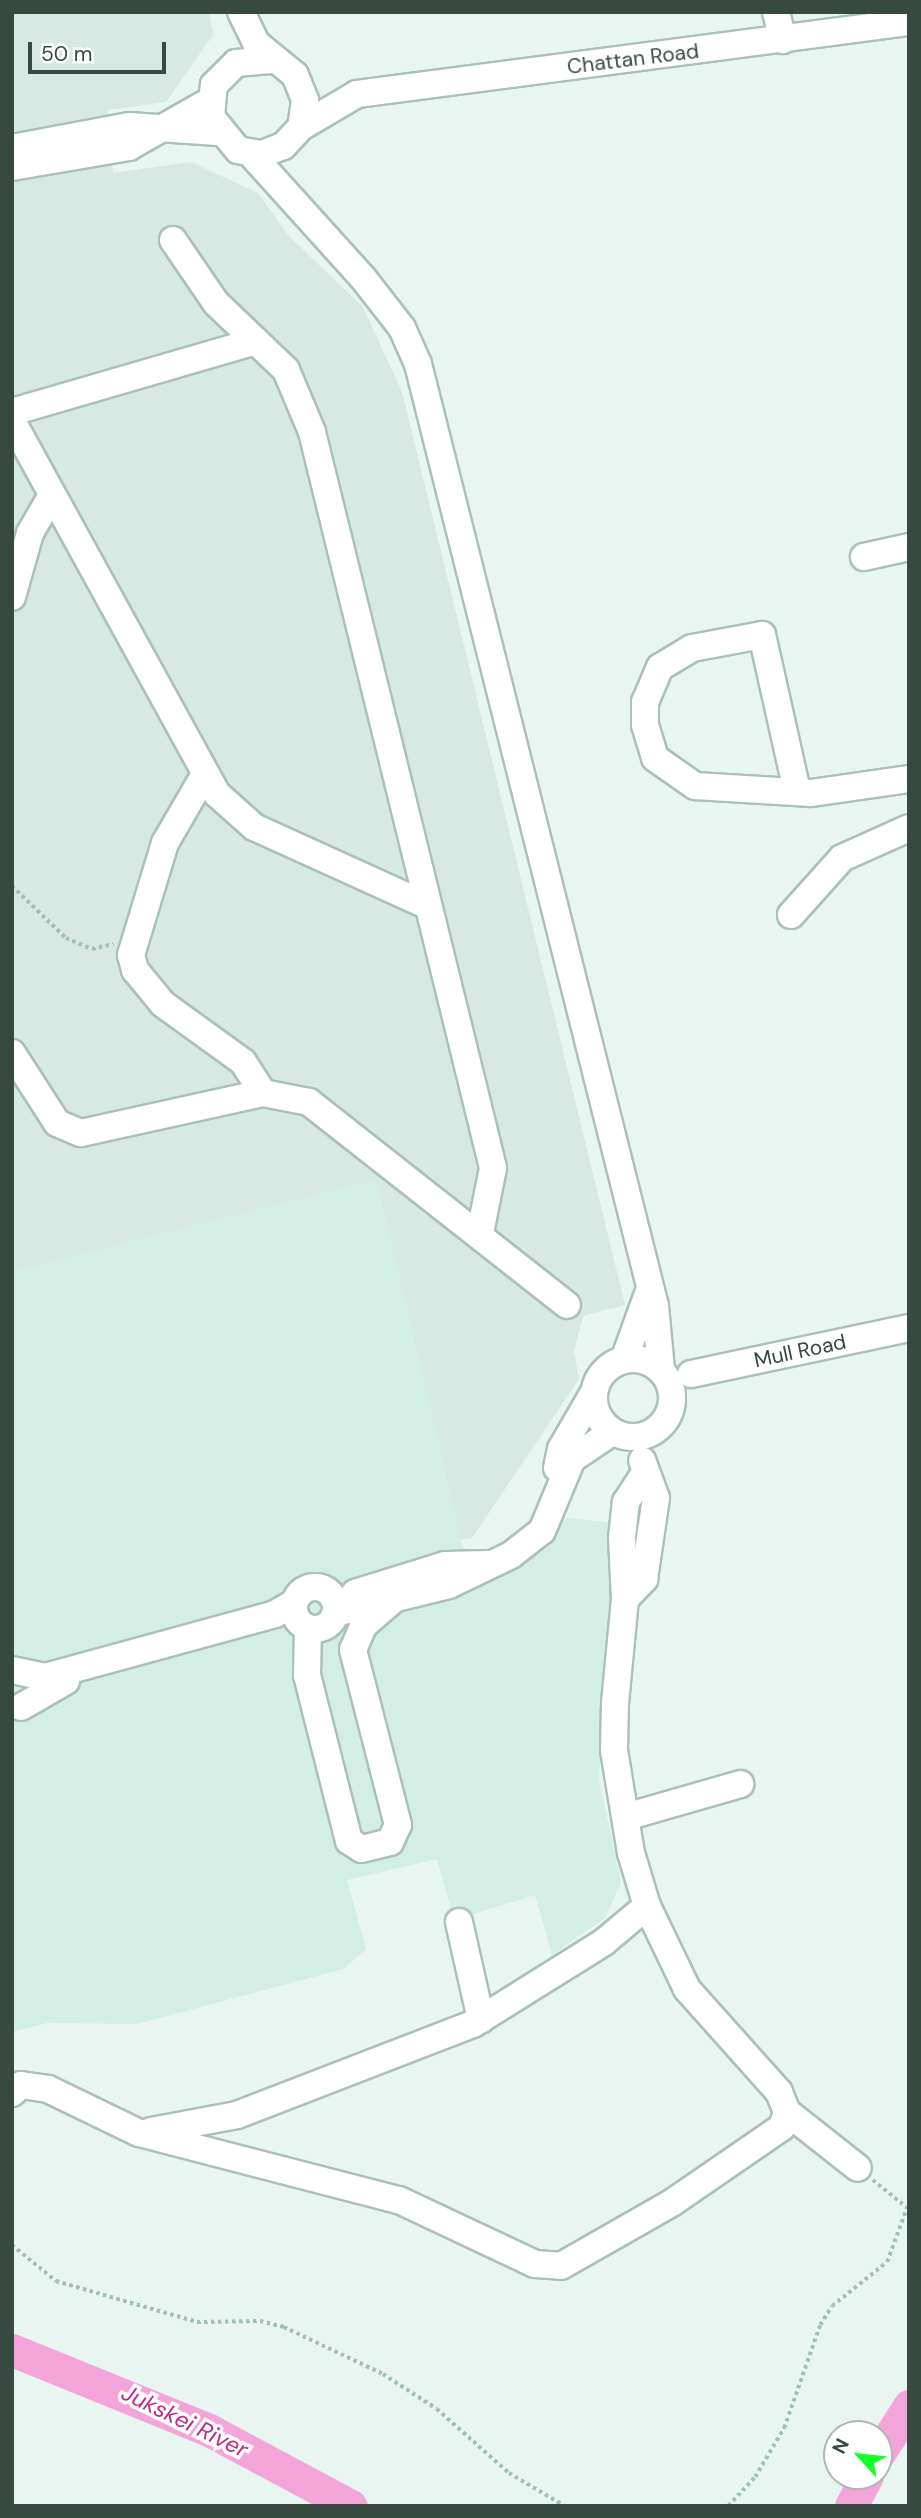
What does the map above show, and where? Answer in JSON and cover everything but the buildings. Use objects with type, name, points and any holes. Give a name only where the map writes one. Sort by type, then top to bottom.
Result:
[{"type":"street","points":[[776,12],[783,40]]},
{"type":"street","points":[[242,16],[284,68],[305,100],[296,133],[297,204]]},
{"type":"street","points":[[12,167],[129,148],[210,101],[229,68],[242,16]]},
{"type":"street","name":"Chattan Road","points":[[296,133],[357,94],[909,22]]},
{"type":"street","points":[[229,68],[248,58],[284,68]]},
{"type":"street","name":"Chattan Road","points":[[284,68],[357,94]]},
{"type":"street","points":[[210,101],[217,132]]},
{"type":"street","points":[[12,148],[128,126],[165,126],[217,132],[251,153],[402,328],[418,364],[649,1291],[660,1326],[660,1369],[673,1403],[662,1426],[640,1437],[612,1432],[597,1415],[594,1392]]},
{"type":"street","points":[[251,153],[273,151],[296,133]]},
{"type":"street","points":[[173,240],[216,303],[256,341],[300,393],[312,432],[424,904],[493,1168],[480,1233]]},
{"type":"street","points":[[12,412],[256,341]]},
{"type":"street","points":[[12,421],[205,774],[254,827],[424,904]]},
{"type":"street","points":[[12,597],[30,533],[51,495]]},
{"type":"street","points":[[864,557],[909,547]]},
{"type":"street","points":[[797,791],[762,635],[692,648],[660,667],[645,702],[645,725],[655,758],[673,775],[713,789],[797,791],[909,779]]},
{"type":"street","points":[[205,774],[179,809],[132,939],[135,970],[163,1004],[243,1062],[263,1093]]},
{"type":"street","points":[[790,915],[842,858],[909,828]]},
{"type":"street","points":[[12,1054],[42,1106],[57,1123],[81,1133],[263,1093],[309,1102],[327,1113],[480,1233],[567,1305]]},
{"type":"street","points":[[560,1483],[561,1449],[604,1371],[624,1360],[649,1291]]},
{"type":"street","name":"Mull Road","points":[[691,1374],[909,1328]]},
{"type":"street","points":[[624,1360],[660,1369]]},
{"type":"street","points":[[335,1608],[361,1602],[391,1602],[449,1585],[542,1531],[560,1483],[579,1450],[612,1432]]},
{"type":"street","points":[[640,1437],[643,1476],[626,1502],[620,1578],[625,1599],[614,1750],[626,1817],[647,1906],[687,1989],[779,2092],[787,2112],[858,2168]]},
{"type":"street","points":[[12,1671],[45,1676],[275,1614],[300,1617],[324,1627],[335,1608],[445,1565],[488,1564]]},
{"type":"street","points":[[312,1586],[335,1608],[353,1650],[398,1830],[390,1842],[362,1849],[349,1841],[307,1675],[300,1617],[312,1586]]},
{"type":"street","points":[[353,1650],[363,1626],[391,1602]]},
{"type":"street","points":[[17,1711],[50,1685],[300,1617]]},
{"type":"street","points":[[12,1671],[24,1686],[17,1711]]},
{"type":"street","points":[[626,1817],[740,1784]]},
{"type":"street","points":[[139,2133],[237,2115],[481,2020],[604,1942],[647,1906]]},
{"type":"street","points":[[459,1922],[481,2020]]},
{"type":"street","points":[[12,2093],[21,2085],[48,2089],[139,2133],[399,2200],[535,2264],[561,2266],[673,2202],[782,2127],[787,2112]]},
{"type":"path","points":[[12,886],[66,938],[92,949],[132,939]]},
{"type":"path","points":[[728,2506],[784,2428],[820,2325],[832,2306],[887,2262],[900,2242],[907,2204],[858,2168]]},
{"type":"path","points":[[12,2245],[56,2281],[197,2322],[260,2321],[284,2327],[383,2374],[437,2409],[509,2473],[565,2506]]},
{"type":"shaded area","points":[[12,12],[209,12],[213,35],[166,102],[108,110],[113,173],[191,162],[258,193],[289,236],[363,307],[402,392],[625,1305],[583,1316],[574,1351],[579,1379],[472,1538],[460,1540],[376,1181],[12,1273]]},
{"type":"shaded area","points":[[376,1181],[460,1540],[481,1581],[519,1568],[548,1547],[566,1518],[616,1523],[599,1780],[621,1882],[605,1918],[552,1955],[535,1895],[454,1920],[437,1859],[347,1880],[366,1949],[343,1969],[137,2024],[47,2023],[12,2032],[12,1273]]},
{"type":"waterway","name":"Jukskei River","points":[[12,2350],[209,2430],[351,2506]]},
{"type":"waterway","name":"Jukskei River","points":[[893,2431],[909,2406]]},
{"type":"waterway","name":"Jukskei River","points":[[851,2506],[860,2490]]}]
